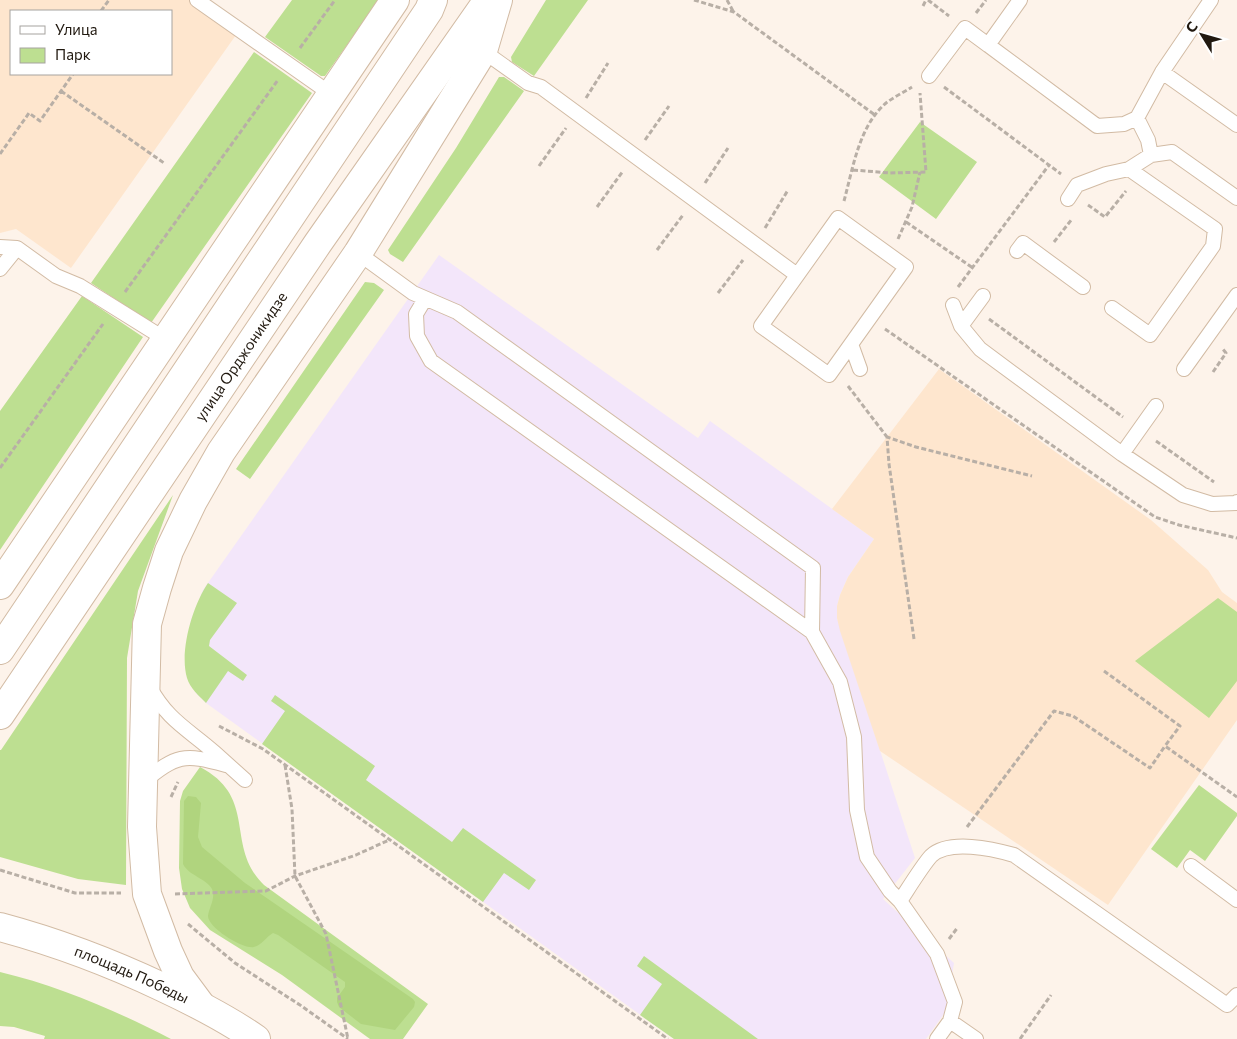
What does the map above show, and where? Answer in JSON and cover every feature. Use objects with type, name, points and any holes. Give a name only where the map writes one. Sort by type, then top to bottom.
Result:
[{"type":"main road","points":[[0,585],[395,0]]},
{"type":"main road","points":[[0,650],[429,10],[433,0]]},
{"type":"main road","name":"улица Орджоникидзе","points":[[0,715],[318,244],[488,0]]},
{"type":"main road","points":[[200,1004],[180,977],[168,951],[147,894],[142,827],[142,783],[147,624],[169,551],[193,501],[222,452],[358,253],[483,51],[498,0]]},
{"type":"main road","name":"площадь Победы","points":[[0,927],[34,936],[103,960],[200,1004],[256,1039]]},
{"type":"lane","points":[[197,0],[331,94]]},
{"type":"lane","points":[[988,45],[1020,0]]},
{"type":"lane","points":[[924,79],[965,28],[1098,126],[1124,124],[1138,118],[1162,72],[1210,0]]},
{"type":"lane","points":[[483,51],[528,83],[541,87],[797,276]]},
{"type":"lane","points":[[1162,72],[1237,125]]},
{"type":"lane","points":[[1138,118],[1148,140],[1150,155]]},
{"type":"lane","points":[[1068,199],[1077,185],[1106,174],[1128,169],[1150,155],[1172,152],[1237,198]]},
{"type":"lane","points":[[1112,308],[1150,335],[1213,246],[1215,229],[1128,169]]},
{"type":"lane","points":[[838,218],[906,267],[829,375],[761,326],[838,218]]},
{"type":"lane","points":[[1017,251],[1023,243],[1083,287]]},
{"type":"lane","points":[[0,247],[17,248],[56,276],[80,286],[165,339]]},
{"type":"lane","points":[[0,269],[17,248]]},
{"type":"lane","points":[[358,253],[413,293],[457,312],[812,568],[812,632]]},
{"type":"lane","points":[[1184,369],[1237,295]]},
{"type":"lane","points":[[961,326],[983,296]]},
{"type":"lane","points":[[425,299],[416,314],[417,336],[431,361],[812,632],[840,682],[854,737],[857,810],[867,857],[937,954],[955,1002],[950,1021],[937,1039]]},
{"type":"lane","points":[[953,305],[961,326],[980,349],[1122,454],[1183,495],[1212,504],[1237,503]]},
{"type":"lane","points":[[851,344],[860,370]]},
{"type":"lane","points":[[1122,454],[1156,406]]},
{"type":"lane","points":[[145,679],[169,716],[245,780]]},
{"type":"lane","points":[[142,783],[165,765],[182,758],[196,758],[228,765]]},
{"type":"lane","points":[[900,901],[932,855],[953,846],[992,848],[1014,854],[1227,1005],[1237,995]]},
{"type":"lane","points":[[1191,866],[1237,900]]},
{"type":"lane","points":[[950,1021],[976,1039]]},
{"type":"path","points":[[0,468],[335,0]]},
{"type":"path","points":[[694,0],[734,12],[875,115]]},
{"type":"path","points":[[727,0],[734,12]]},
{"type":"path","points":[[923,6],[927,0],[965,28]]},
{"type":"path","points":[[0,154],[29,113],[40,121],[72,75]]},
{"type":"path","points":[[838,218],[865,132],[875,115],[886,104],[924,79]]},
{"type":"path","points":[[924,79],[1077,185]]},
{"type":"path","points":[[853,170],[890,173],[926,172],[924,79]]},
{"type":"path","points":[[61,91],[164,164]]},
{"type":"path","points":[[657,250],[694,200],[728,148]]},
{"type":"path","points":[[953,305],[957,288],[1049,165]]},
{"type":"path","points":[[889,254],[896,245],[906,222],[920,172]]},
{"type":"path","points":[[718,294],[755,244],[788,190]]},
{"type":"path","points":[[1085,202],[1105,217]]},
{"type":"path","points":[[1043,257],[1073,218]]},
{"type":"path","points":[[906,222],[973,268]]},
{"type":"path","points":[[974,308],[1110,409],[1153,435],[1157,443],[1219,486]]},
{"type":"path","points":[[870,318],[1155,517],[1178,525],[1237,538]]},
{"type":"path","points":[[835,367],[887,437],[889,464],[914,639]]},
{"type":"path","points":[[887,437],[916,447],[1032,476]]},
{"type":"path","points":[[953,846],[1054,711],[1073,716],[1150,768],[1180,726],[1104,671]]},
{"type":"path","points":[[219,726],[263,749],[286,765],[668,1039]]},
{"type":"path","points":[[1165,746],[1237,797]]},
{"type":"path","points":[[286,765],[292,809],[295,876],[326,934],[348,1039]]},
{"type":"path","points":[[170,803],[174,788],[179,780]]},
{"type":"path","points":[[177,902],[173,894],[266,891],[295,876],[356,855],[389,840]]},
{"type":"path","points":[[0,870],[75,893],[126,893]]},
{"type":"path","points":[[186,918],[190,927],[235,963],[348,1039]]},
{"type":"path","points":[[1020,1039],[1052,995]]},
{"type":"shaded area","points":[[0,0],[190,0],[236,35],[71,268],[16,229],[0,233]]},
{"type":"shaded area","points":[[439,255],[698,438],[710,421],[874,539],[848,577],[837,606],[837,618],[915,858],[883,899],[954,963],[946,1011],[926,1039],[674,1039],[206,703],[196,693],[188,679],[186,664],[191,620],[203,590]]},
{"type":"shaded area","points":[[939,369],[1151,520],[1208,570],[1222,592],[1237,603],[1237,720],[1108,905],[880,751],[840,631],[837,606],[840,595],[848,577],[874,539],[832,509]]},
{"type":"green space","points":[[292,0],[379,0],[325,76],[321,76],[265,37]]},
{"type":"green space","points":[[546,0],[588,0],[534,76],[512,62],[511,57]]},
{"type":"green space","points":[[254,52],[312,93],[151,323],[91,283]]},
{"type":"green space","points":[[499,77],[504,77],[524,91],[403,262],[390,254],[388,250],[456,148]]},
{"type":"green space","points":[[920,122],[977,162],[936,219],[879,177]]},
{"type":"green space","points":[[365,282],[374,283],[384,290],[250,479],[236,469]]},
{"type":"green space","points":[[82,296],[143,337],[0,550],[0,411]]},
{"type":"green space","points":[[173,495],[138,591],[127,658],[126,885],[78,879],[0,857],[0,750]]},
{"type":"green space","points":[[208,583],[237,603],[210,640],[209,646],[247,675],[243,681],[228,671],[206,703],[188,682],[185,655],[189,629],[197,603]]},
{"type":"green space","points":[[1218,598],[1237,612],[1237,681],[1209,718],[1135,661]]},
{"type":"green space","points":[[275,695],[375,766],[366,780],[452,842],[463,828],[536,880],[529,890],[504,873],[483,902],[262,744],[285,711],[271,701]]},
{"type":"green space","points":[[200,767],[218,779],[229,793],[236,808],[245,854],[252,870],[264,885],[428,1004],[403,1039],[370,1039],[282,975],[210,930],[190,908],[182,889],[179,868],[180,801],[183,791]]},
{"type":"green space","points":[[1199,785],[1237,813],[1237,816],[1205,861],[1190,850],[1177,868],[1151,849]]},
{"type":"green space","points":[[188,796],[196,797],[201,803],[198,837],[202,847],[245,883],[413,999],[415,1002],[414,1007],[395,1030],[361,1024],[339,1007],[337,998],[345,987],[345,982],[278,935],[273,933],[259,945],[249,947],[235,942],[214,926],[208,916],[213,899],[212,889],[183,864],[184,801]]},
{"type":"green space","points":[[644,956],[758,1039],[674,1039],[640,1015],[662,984],[637,966]]},
{"type":"green space","points":[[0,972],[44,984],[87,1000],[171,1039],[44,1039],[45,1036],[14,1027],[0,1026]]}]
